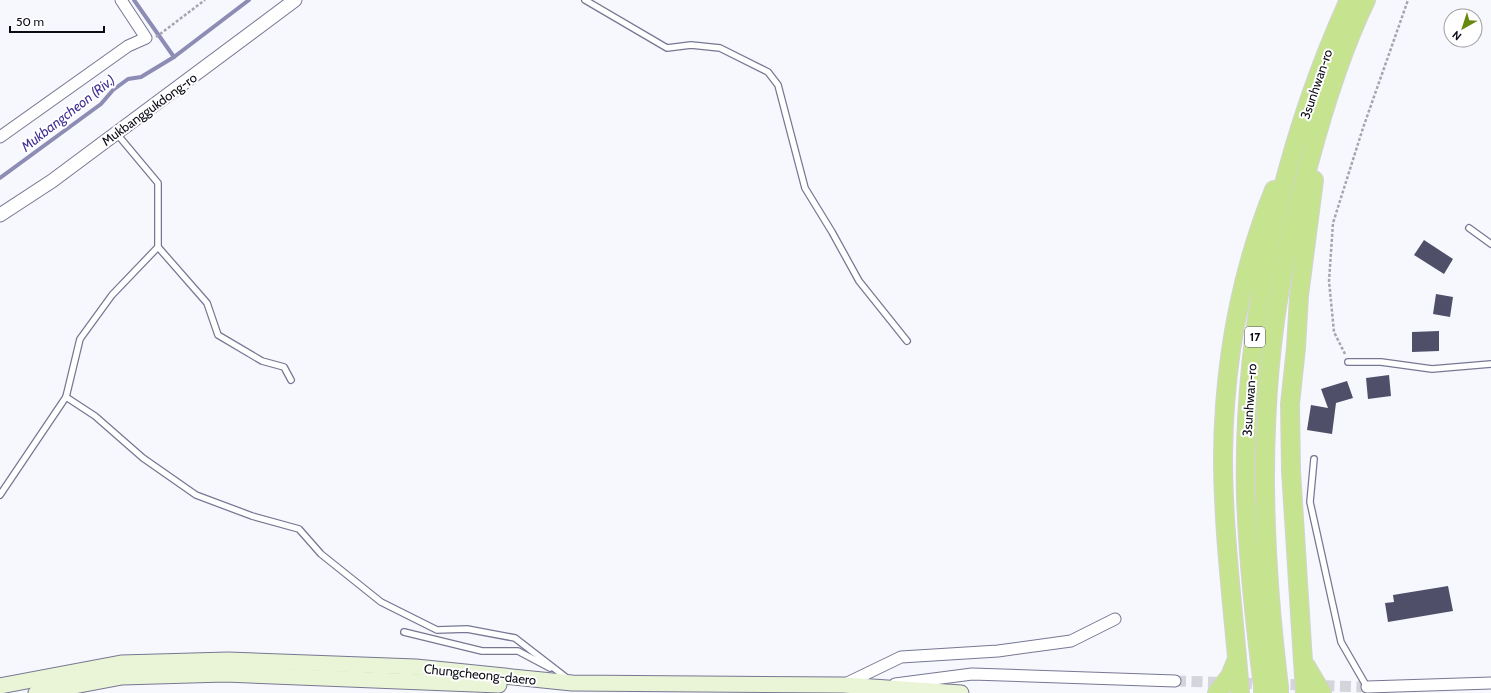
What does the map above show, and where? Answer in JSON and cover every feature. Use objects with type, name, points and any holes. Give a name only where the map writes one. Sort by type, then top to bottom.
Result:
[{"type":"highway","name":"3sunhwan-ro","points":[[1271,690],[1246,498],[1250,375],[1260,298],[1289,167],[1308,106],[1335,31],[1349,0]]},
{"type":"highway","name":"3sunhwan-ro","points":[[1271,690],[1272,633],[1265,507],[1264,450],[1268,389],[1283,266],[1312,154],[1334,81],[1354,25],[1366,0]]},
{"type":"highway","points":[[1308,106],[1262,220],[1247,270],[1237,311],[1229,363],[1224,411],[1223,456],[1226,527],[1240,693],[1311,692],[1303,661],[1290,471],[1290,404],[1296,348],[1299,296],[1307,230],[1316,166],[1334,81]]},
{"type":"highway","points":[[1217,693],[1230,676],[1237,658]]},
{"type":"main road","name":"Chungcheong-daero","points":[[0,686],[121,663],[228,660],[416,668],[567,678],[843,685],[961,693]]},
{"type":"main road","name":"Chungcheong-daero","points":[[36,693],[122,677],[225,674],[636,693]]},
{"type":"street","points":[[0,136],[128,46],[146,38],[121,0]]},
{"type":"street","name":"Mukbanggukdong-ro","points":[[0,215],[52,181],[296,0]]},
{"type":"street","points":[[843,685],[901,657],[998,651],[1071,641],[1114,619]]},
{"type":"street","points":[[872,687],[972,674],[1175,681]]},
{"type":"street","points":[[1367,687],[1491,683]]},
{"type":"lane","points":[[585,0],[667,48],[691,45],[720,48],[768,72],[778,85],[805,188],[832,232],[859,281],[907,341]]},
{"type":"lane","points":[[116,134],[158,183],[158,247],[207,304],[218,335],[262,362],[284,367],[290,380]]},
{"type":"lane","points":[[1469,228],[1491,244]]},
{"type":"lane","points":[[0,495],[66,397],[80,339],[112,295],[158,247]]},
{"type":"lane","points":[[1348,362],[1381,362],[1432,369],[1491,364]]},
{"type":"lane","points":[[66,397],[95,416],[143,458],[196,495],[252,516],[299,529],[321,554],[381,602],[437,630],[467,629],[515,638],[567,678]]},
{"type":"lane","points":[[1314,459],[1310,502],[1341,642],[1367,687]]},
{"type":"lane","points":[[404,632],[482,651],[518,651],[567,678]]},
{"type":"path","points":[[152,40],[205,0]]},
{"type":"path","points":[[1348,362],[1334,332],[1330,281],[1333,223],[1363,128],[1408,0]]},
{"type":"building","points":[[1424,240],[1453,259],[1444,274],[1414,255]]},
{"type":"building","points":[[1436,294],[1453,297],[1450,317],[1433,314]]},
{"type":"building","points":[[1439,331],[1439,351],[1412,352],[1412,332]]},
{"type":"building","points":[[1389,375],[1391,396],[1368,399],[1366,378]]},
{"type":"building","points":[[1347,381],[1353,398],[1336,403],[1332,434],[1307,430],[1311,405],[1328,408],[1321,389]]},
{"type":"building","points":[[1448,586],[1453,611],[1388,622],[1385,603],[1394,602],[1393,595]]},
{"type":"waterway","points":[[134,0],[174,57]]},
{"type":"waterway","name":"Mukbangcheon (Riv.)","points":[[0,178],[101,104],[113,90],[128,79],[141,77],[174,57],[249,0]]},
{"type":"tunnel","points":[[1175,681],[1367,687]]}]
